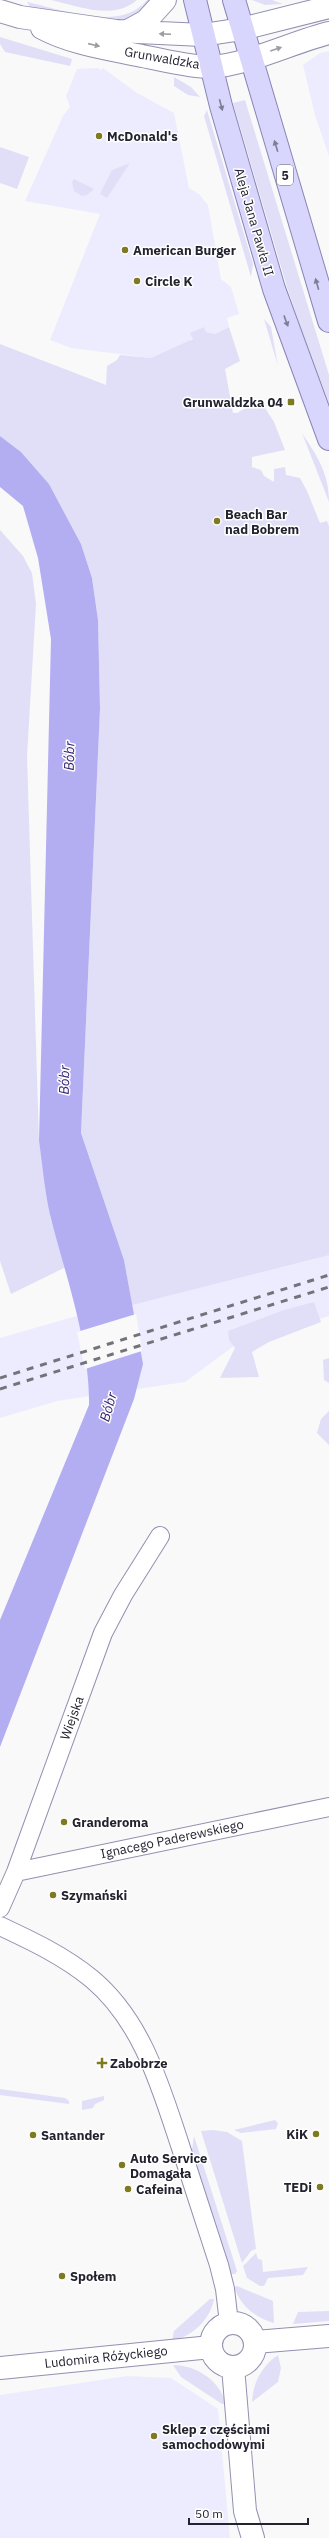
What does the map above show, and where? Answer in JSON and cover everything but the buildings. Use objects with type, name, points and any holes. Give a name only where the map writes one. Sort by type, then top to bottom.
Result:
[{"type":"main road","name":"Aleja Jana Pawła II","points":[[195,0],[203,35],[274,290],[329,439]]},
{"type":"main road","name":"5","points":[[234,0],[329,321]]},
{"type":"street","name":"Grunwaldzka","points":[[126,32],[146,22],[165,0]]},
{"type":"street","name":"Grunwaldzka","points":[[10,14],[126,32],[203,35],[242,29],[329,8]]},
{"type":"street","name":"Grunwaldzka","points":[[10,14],[56,36],[172,62],[212,67],[250,58],[329,33]]},
{"type":"street","name":"Wiejska","points":[[0,1908],[16,1872],[103,1633],[123,1595],[160,1536]]},
{"type":"street","name":"Ignacego Paderewskiego","points":[[16,1872],[329,1807]]},
{"type":"street","points":[[0,1926],[50,1951],[92,1979],[111,1999],[146,2050],[161,2084],[219,2266],[225,2289],[229,2323]]},
{"type":"street","points":[[229,2323],[238,2323],[246,2327],[252,2334],[255,2342],[255,2350],[247,2362],[233,2367],[218,2361],[211,2347],[215,2332],[229,2323]]},
{"type":"street","points":[[255,2342],[329,2336]]},
{"type":"street","name":"Ludomira Różyckiego","points":[[0,2368],[211,2347]]},
{"type":"street","points":[[233,2367],[245,2512],[253,2538]]},
{"type":"shaded area","points":[[51,0],[137,0],[128,6],[117,10],[106,11],[84,8]]},
{"type":"shaded area","points":[[147,0],[157,0],[127,24],[32,10],[27,2],[73,13],[106,17],[122,15],[136,10]]},
{"type":"shaded area","points":[[252,0],[272,0],[283,4],[265,5]]},
{"type":"shaded area","points":[[0,37],[72,59],[70,66],[5,52],[0,44]]},
{"type":"shaded area","points":[[329,51],[329,156],[315,115],[303,65],[320,53]]},
{"type":"shaded area","points":[[98,68],[101,70],[103,68],[137,93],[174,113],[189,188],[199,194],[208,205],[221,279],[231,287],[239,314],[227,318],[229,327],[215,334],[206,332],[204,327],[186,344],[151,358],[71,348],[50,340],[100,214],[25,201],[63,116],[70,107],[66,96],[77,69]]},
{"type":"shaded area","points":[[174,77],[191,87],[200,97],[188,95],[174,86]]},
{"type":"shaded area","points":[[245,100],[329,375],[329,412],[287,287],[233,103]]},
{"type":"shaded area","points":[[207,110],[253,264],[251,277],[204,116]]},
{"type":"shaded area","points":[[0,147],[29,157],[17,189],[0,183]]},
{"type":"shaded area","points":[[130,163],[107,198],[100,194],[112,170]]},
{"type":"shaded area","points":[[74,179],[94,189],[87,195],[82,196],[74,191],[72,182]]},
{"type":"shaded area","points":[[264,319],[271,327],[278,366]]},
{"type":"shaded area","points":[[204,327],[206,332],[215,334],[229,327],[240,361],[225,369],[233,413],[237,413],[260,400],[274,422],[285,450],[252,457],[252,467],[261,470],[264,476],[274,482],[274,469],[285,467],[286,475],[300,478],[320,523],[327,521],[329,526],[329,1255],[132,1305],[124,1260],[81,1133],[100,709],[98,620],[92,578],[81,544],[49,484],[21,452],[0,436],[0,344],[106,385],[107,366],[117,360],[120,355],[151,358],[193,339],[190,333]]},
{"type":"shaded area","points":[[302,433],[321,465],[327,482],[329,502]]},
{"type":"shaded area","points":[[0,530],[23,556],[32,573],[36,604],[27,756],[39,1141],[51,1221],[66,1267],[11,1294],[0,1261]]},
{"type":"shaded area","points":[[329,1233],[329,1316],[238,1343],[185,1382],[57,1401],[0,1418],[0,1338],[205,1279]]},
{"type":"shaded area","points":[[314,1302],[321,1322],[269,1342],[252,1352],[259,1377],[220,1378],[235,1348],[229,1340],[228,1331],[284,1310]]},
{"type":"shaded area","points":[[329,1358],[329,1383],[324,1380],[323,1360]]},
{"type":"shaded area","points":[[329,1411],[329,1445],[317,1433],[321,1419]]},
{"type":"shaded area","points":[[0,2089],[65,2098],[69,2101],[69,2104],[0,2095]]},
{"type":"shaded area","points":[[104,2096],[104,2100],[95,2104],[93,2108],[82,2110],[82,2101]]},
{"type":"shaded area","points":[[275,2120],[278,2123],[276,2129],[241,2133],[234,2130]]},
{"type":"shaded area","points":[[213,2130],[227,2132],[242,2141],[256,2249],[251,2251],[242,2263],[201,2131]]},
{"type":"shaded area","points":[[194,2136],[237,2271],[235,2274],[230,2274],[192,2150]]},
{"type":"shaded area","points":[[256,2253],[258,2259],[262,2260],[263,2272],[308,2267],[303,2275],[268,2278],[264,2286],[260,2286],[247,2278],[243,2266]]},
{"type":"shaded area","points":[[237,2286],[273,2301],[274,2323],[260,2318],[244,2305],[234,2287]]},
{"type":"shaded area","points":[[210,2299],[214,2299],[212,2307],[209,2314],[199,2326],[180,2339],[172,2341],[174,2331]]},
{"type":"shaded area","points":[[329,2311],[329,2321],[293,2324],[298,2312]]},
{"type":"shaded area","points":[[278,2355],[281,2368],[278,2382],[252,2402],[254,2388],[259,2375],[267,2364]]},
{"type":"shaded area","points":[[173,2365],[191,2368],[206,2376],[219,2388],[226,2404],[222,2404],[181,2377]]},
{"type":"shaded area","points":[[127,2376],[171,2378],[218,2409],[230,2538],[0,2538],[0,2395]]},
{"type":"water","name":"Bóbr","points":[[0,436],[21,452],[49,484],[81,544],[92,578],[98,620],[100,709],[81,1133],[124,1260],[143,1364],[134,1399],[0,1747],[0,1620],[89,1405],[86,1360],[82,1336],[52,1223],[39,1141],[51,639],[38,558],[23,506],[0,487]]},
{"type":"pier","points":[[136,1314],[142,1351],[85,1369],[77,1332]]},
{"type":"railway","points":[[0,1378],[329,1275]]},
{"type":"railway","points":[[0,1389],[329,1287]]},
{"type":"place","name":"McDonald's","points":[[99,136]]},
{"type":"place","name":"American Burger","points":[[125,250]]},
{"type":"place","name":"Circle K","points":[[137,281]]},
{"type":"place","name":"Grunwaldzka 04","points":[[291,402]]},
{"type":"place","name":"Beach Bar nad Bobrem","points":[[217,521]]},
{"type":"place","name":"Granderoma","points":[[64,1822]]},
{"type":"place","name":"Szymański","points":[[53,1895]]},
{"type":"place","name":"Zabobrze","points":[[102,2063]]},
{"type":"place","name":"KiK","points":[[316,2134]]},
{"type":"place","name":"Santander","points":[[33,2135]]},
{"type":"place","name":"Auto Service Domagała","points":[[122,2165]]},
{"type":"place","name":"TEDi","points":[[320,2187]]},
{"type":"place","name":"Cafeina","points":[[128,2189]]},
{"type":"place","name":"Społem","points":[[62,2276]]},
{"type":"place","name":"Sklep z częściami samochodowymi","points":[[154,2436]]}]
